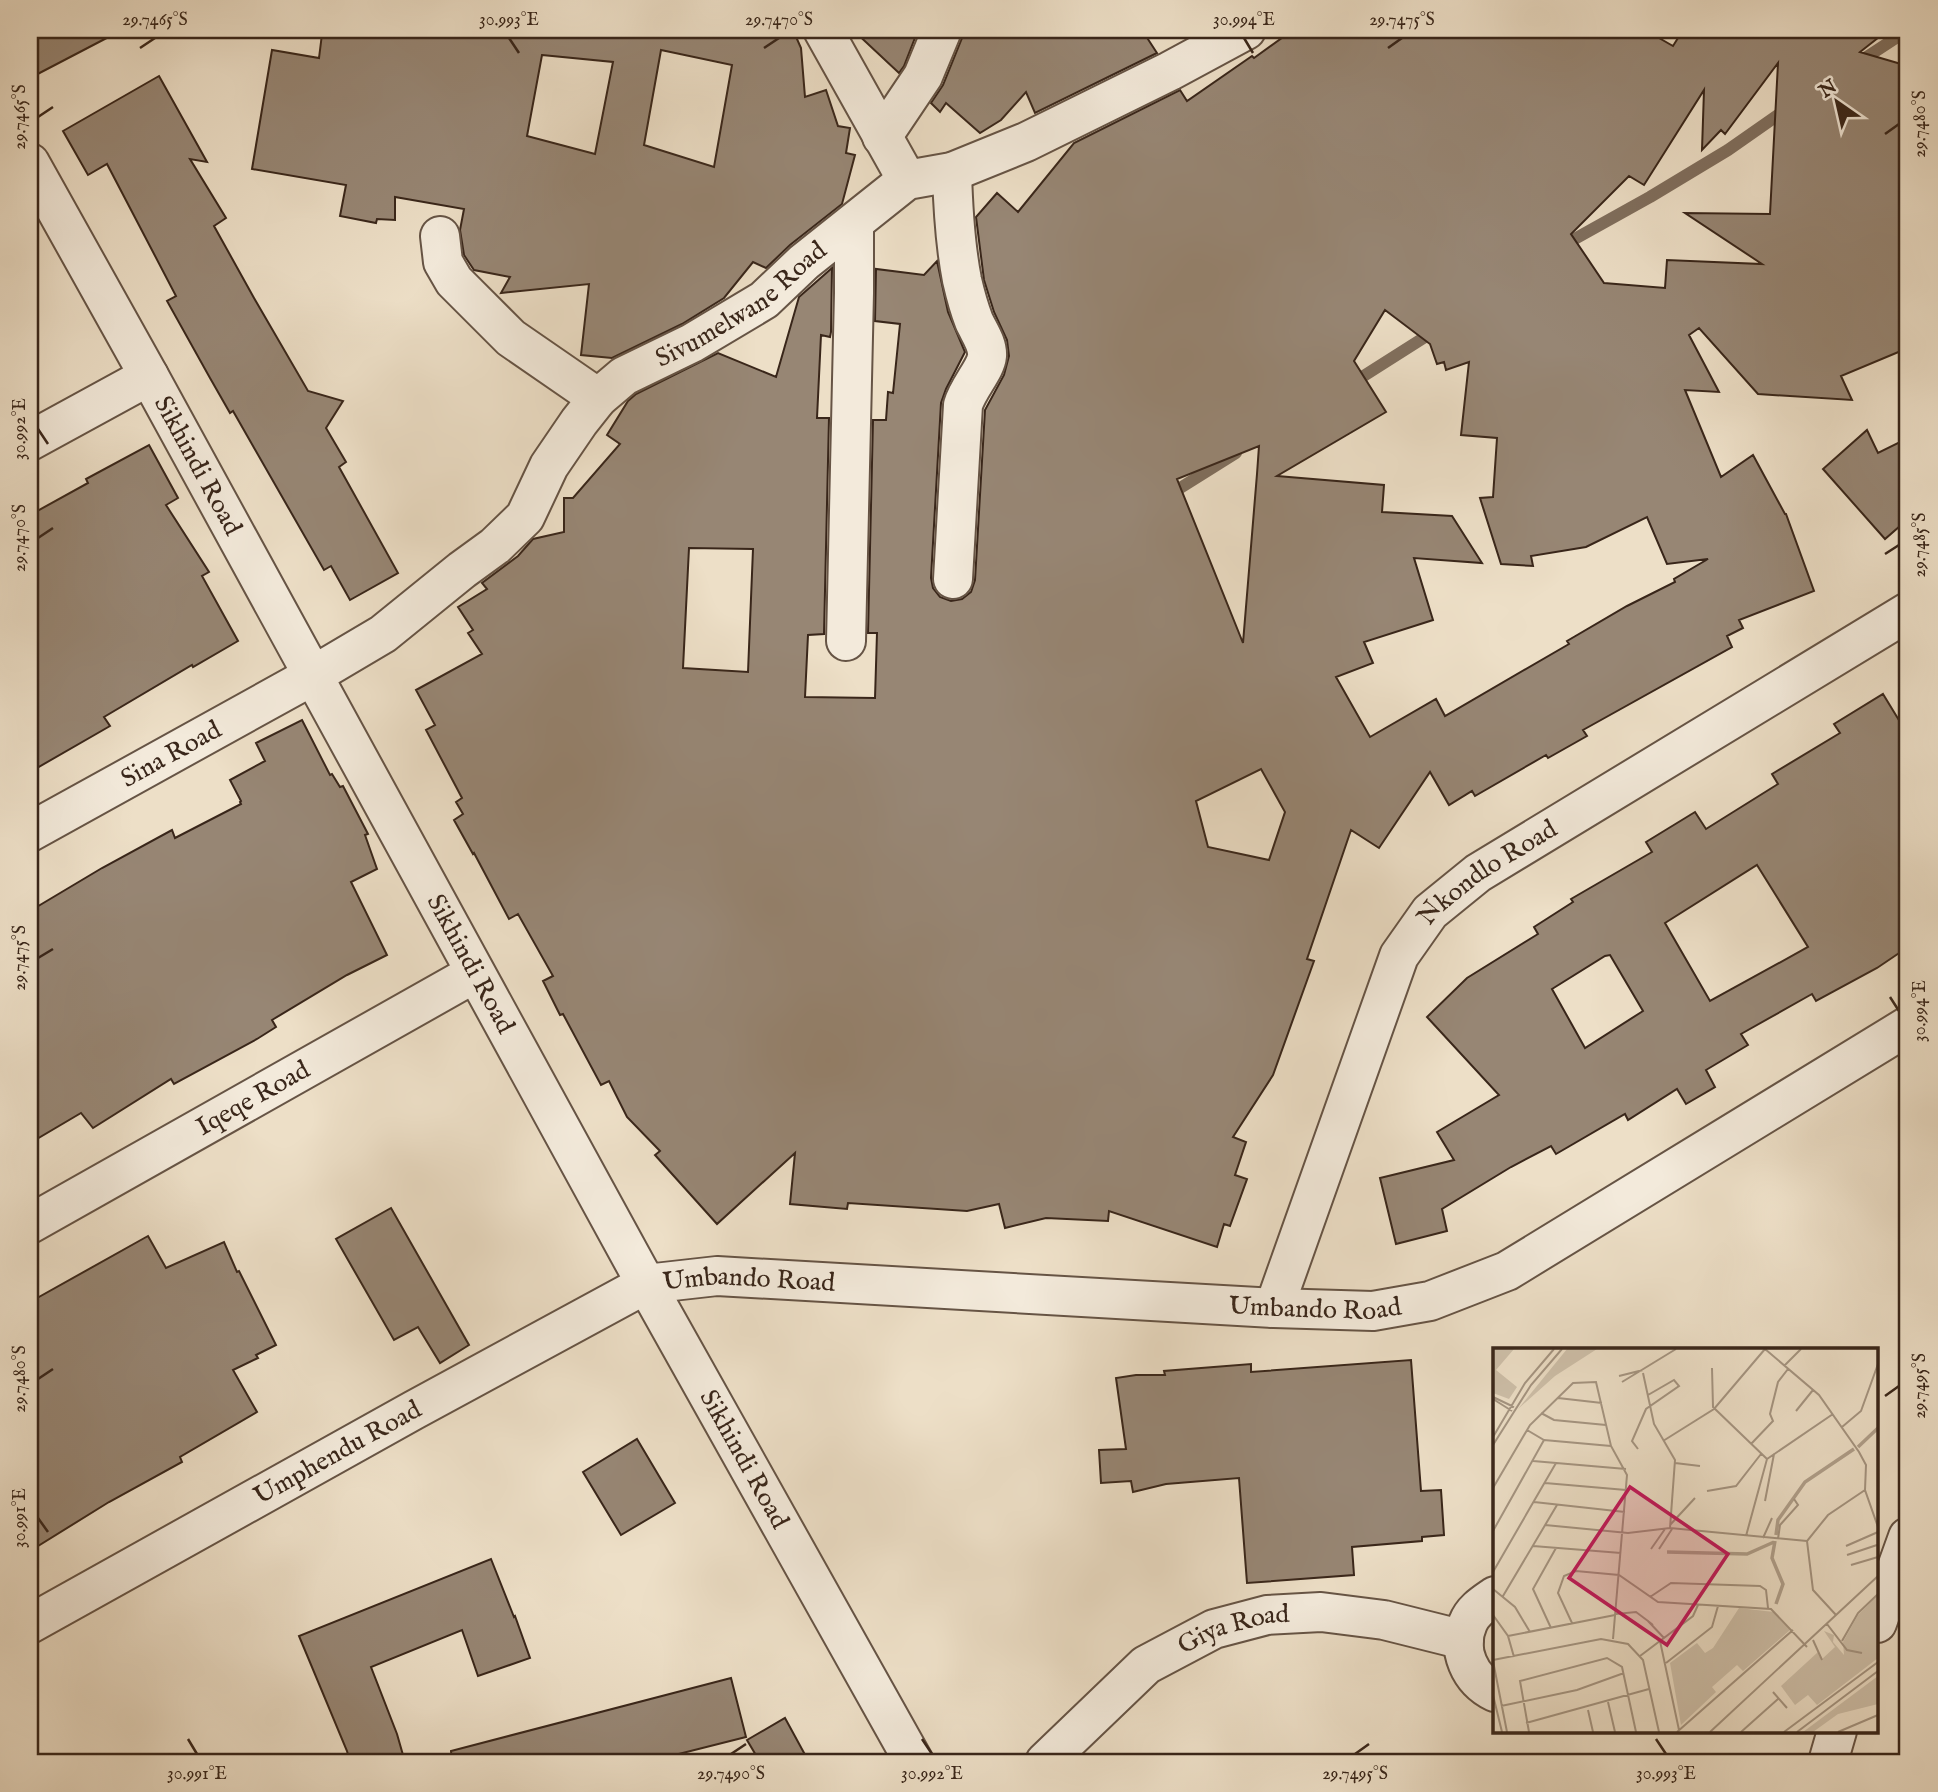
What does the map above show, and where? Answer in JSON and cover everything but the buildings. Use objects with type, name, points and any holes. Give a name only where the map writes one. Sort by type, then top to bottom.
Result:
[{"type":"street","points":[[823,30],[907,180]]},
{"type":"street","points":[[882,137],[923,76],[942,30]]},
{"type":"street","name":"Sivumelwane Road","points":[[312,676],[383,634],[495,546],[525,517],[549,466],[598,398],[624,376],[692,343],[764,300],[804,262],[907,180],[951,172],[1026,142],[1246,30]]},
{"type":"street","name":"Sikhindi Road","points":[[30,163],[646,1284],[914,1762]]},
{"type":"street","points":[[951,172],[954,223],[962,280],[987,355],[963,405],[953,579]]},
{"type":"street","points":[[846,641],[854,223]]},
{"type":"street","points":[[440,236],[443,262],[454,281],[511,338],[598,398]]},
{"type":"street","points":[[30,440],[149,376]]},
{"type":"street","name":"Nkondlo Road","points":[[1274,1308],[1399,956],[1430,912],[1478,873],[1908,612]]},
{"type":"street","name":"Sina Road","points":[[30,832],[312,676]]},
{"type":"street","name":"Iqeqe Road","points":[[30,1224],[475,972]]},
{"type":"street","name":"Umbando Road","points":[[646,1284],[717,1276],[1274,1308],[1373,1311],[1430,1301],[1507,1270],[1908,1026]]},
{"type":"street","name":"Umphendu Road","points":[[30,1624],[646,1284]]},
{"type":"street","points":[[1878,1620],[1908,1537]]},
{"type":"street","points":[[1493,1597],[1479,1606],[1468,1621],[1464,1640],[1465,1658],[1473,1675],[1493,1691]]},
{"type":"street","name":"Giya Road","points":[[1045,1762],[1146,1665],[1214,1629],[1267,1615],[1321,1612],[1384,1620],[1464,1640]]},
{"type":"waterway","points":[[1856,64],[1908,30]]},
{"type":"waterway","points":[[1562,246],[1728,150],[1788,108]]},
{"type":"waterway","points":[[1351,384],[1436,330]]},
{"type":"waterway","points":[[1169,495],[1236,453]]}]
